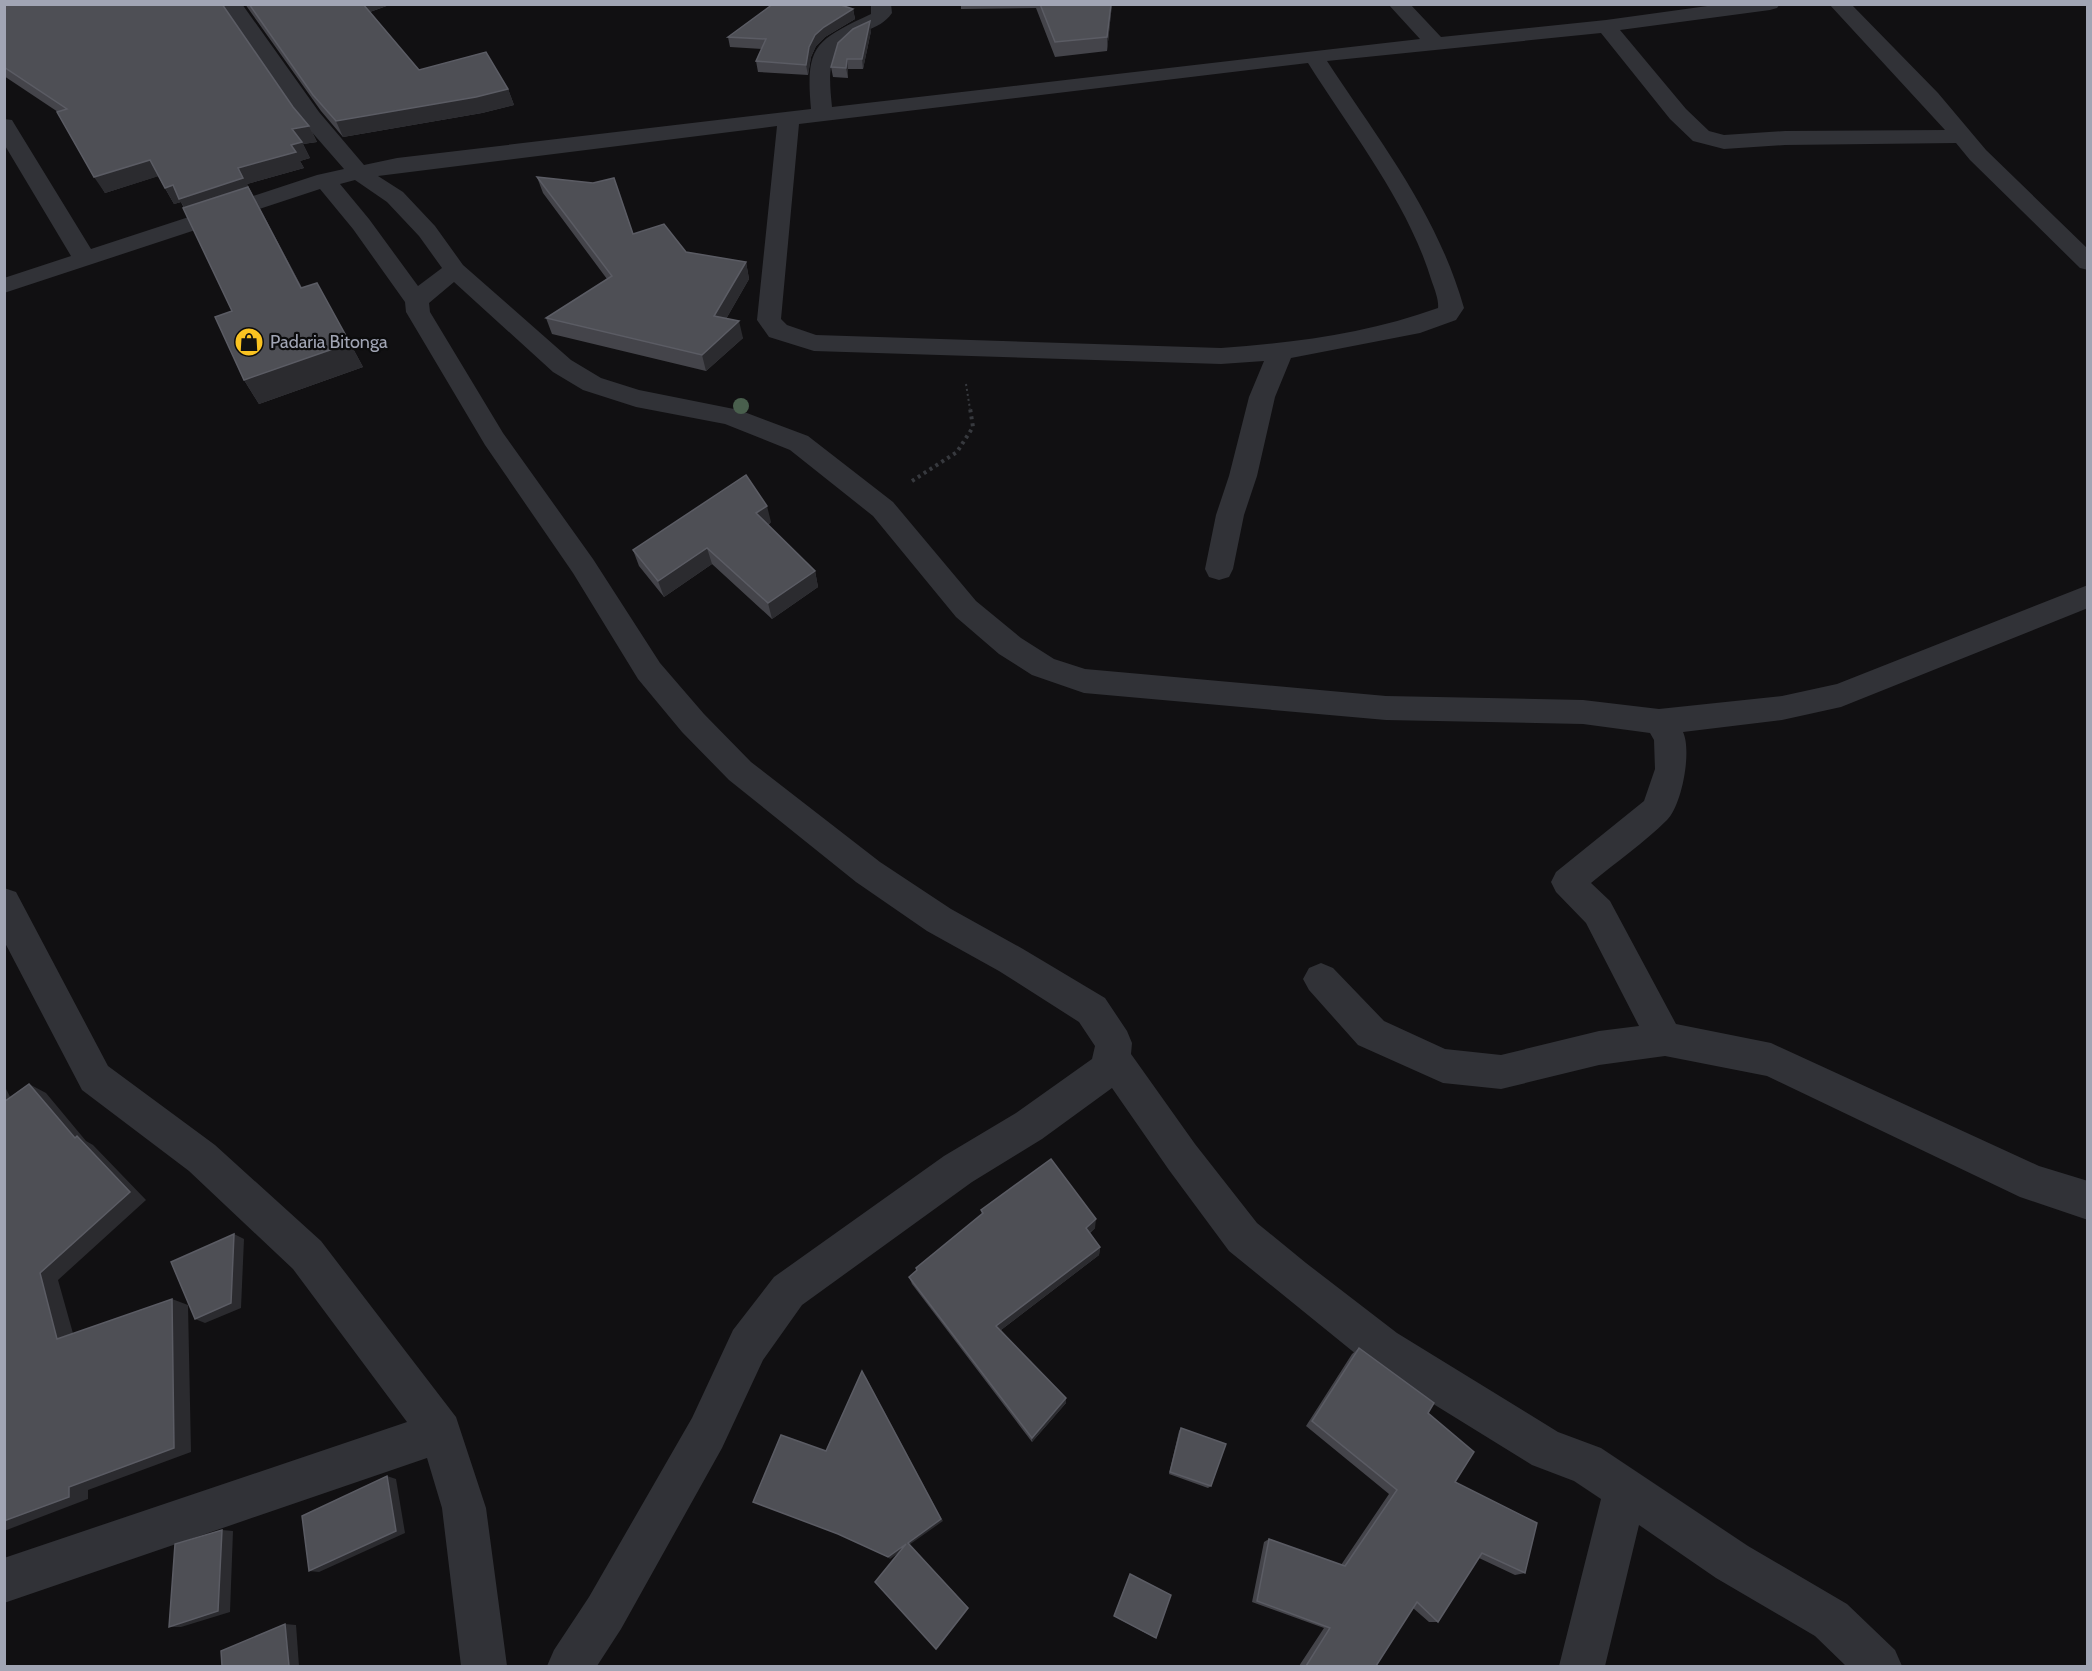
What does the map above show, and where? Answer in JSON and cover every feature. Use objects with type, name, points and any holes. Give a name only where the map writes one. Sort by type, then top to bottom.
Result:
[{"type":"street","points":[[232,4],[310,117],[358,172],[395,197],[427,231],[455,270],[562,366],[592,384],[636,398],[730,417],[799,443],[883,509],[966,609],[1010,646],[1043,667],[1084,681],[1386,708],[1583,712],[1659,722],[1782,708],[1841,695],[2088,596]]},
{"type":"street","points":[[822,114],[819,71],[823,57],[838,37],[878,18],[882,13],[880,4]]},
{"type":"street","points":[[1398,4],[1436,44]]},
{"type":"street","points":[[4,286],[325,180],[358,172],[822,114],[1314,56],[1606,26],[1770,4]]},
{"type":"street","points":[[1839,4],[1930,98],[1962,136],[2088,263]]},
{"type":"street","points":[[1606,26],[1678,114],[1701,136],[1724,142],[1785,138],[1962,136]]},
{"type":"street","points":[[788,119],[786,174],[769,320],[778,331],[814,343],[1221,356],[1281,352],[1411,327],[1447,314],[1452,308],[1441,271],[1426,235],[1361,126],[1342,101],[1314,56]]},
{"type":"street","points":[[4,124],[85,259]]},
{"type":"street","points":[[325,180],[417,302],[418,312],[494,439],[583,566],[649,671],[693,723],[740,771],[868,872],[939,920],[1011,960],[1092,1010],[1114,1043],[1112,1058],[1105,1071],[1029,1126],[957,1169],[788,1291],[748,1345],[707,1433],[605,1613],[570,1666]]},
{"type":"street","points":[[417,302],[455,270]]},
{"type":"street","points":[[1219,569],[1230,515],[1243,476],[1258,408],[1281,352]]},
{"type":"street","points":[[1659,722],[1670,738],[1671,769],[1657,809],[1568,882],[1598,912],[1665,1039]]},
{"type":"street","points":[[4,903],[22,943],[95,1077],[202,1158],[307,1255],[441,1432],[464,1508],[484,1666]]},
{"type":"street","points":[[1321,979],[1371,1033],[1443,1066],[1501,1072],[1599,1048],[1665,1039],[1771,1060],[2034,1184],[2088,1201]]},
{"type":"street","points":[[1112,1058],[1182,1157],[1243,1237],[1382,1348],[1547,1450],[1586,1463],[1732,1562],[1831,1620],[1879,1666]]},
{"type":"street","points":[[4,1581],[441,1432]]},
{"type":"street","points":[[1582,1666],[1625,1490]]},
{"type":"path","points":[[872,500],[904,486],[957,452],[973,427],[967,400],[966,376],[956,349]]},
{"type":"building","points":[[4,4],[222,4],[293,107],[309,126],[292,129],[302,142],[291,145],[296,152],[238,168],[243,178],[179,199],[173,185],[165,188],[150,160],[94,177],[57,112],[67,109],[4,67]]},
{"type":"building","points":[[249,4],[363,4],[419,70],[486,52],[508,89],[476,97],[336,121],[313,95]]},
{"type":"building","points":[[773,4],[838,4],[853,9],[815,35],[809,47],[806,65],[756,61],[766,39],[728,37]]},
{"type":"building","points":[[1040,4],[1111,4],[1107,37],[1055,42]]},
{"type":"building","points":[[870,21],[862,59],[847,59],[846,68],[831,67],[838,43],[853,29]]},
{"type":"building","points":[[537,177],[593,183],[614,178],[633,234],[664,224],[686,252],[746,262],[714,316],[739,321],[702,355],[546,318],[612,276]]},
{"type":"building","points":[[248,187],[301,288],[317,283],[350,343],[244,380],[215,317],[232,311],[183,208]]},
{"type":"building","points":[[746,475],[767,506],[756,513],[815,571],[768,603],[707,548],[658,581],[633,550]]},
{"type":"building","points":[[29,1084],[75,1138],[77,1136],[130,1192],[40,1273],[57,1339],[172,1299],[174,1448],[69,1487],[69,1497],[4,1521],[4,1102]]},
{"type":"building","points":[[1051,1159],[1096,1219],[1086,1228],[1100,1247],[996,1326],[1066,1398],[1032,1438],[909,1277],[917,1270],[916,1268],[983,1213],[981,1210]]},
{"type":"building","points":[[234,1234],[231,1303],[195,1319],[171,1262]]},
{"type":"building","points":[[1359,1348],[1434,1403],[1428,1413],[1474,1452],[1455,1482],[1537,1523],[1525,1573],[1482,1553],[1438,1622],[1417,1602],[1376,1666],[1306,1666],[1330,1628],[1257,1601],[1269,1539],[1345,1566],[1397,1490],[1312,1421]]},
{"type":"building","points":[[862,1371],[941,1519],[908,1543],[968,1608],[936,1649],[875,1582],[906,1544],[888,1557],[838,1534],[753,1502],[781,1435],[826,1451]]},
{"type":"building","points":[[1181,1428],[1226,1444],[1211,1486],[1170,1472]]},
{"type":"building","points":[[387,1476],[396,1531],[309,1571],[302,1516]]},
{"type":"building","points":[[222,1530],[218,1611],[169,1627],[175,1544]]},
{"type":"building","points":[[1130,1574],[1171,1595],[1156,1638],[1114,1616]]},
{"type":"building","points":[[285,1624],[289,1666],[222,1666],[221,1651]]},
{"type":"place","name":"Padaria Bitonga","points":[[249,342]]}]
